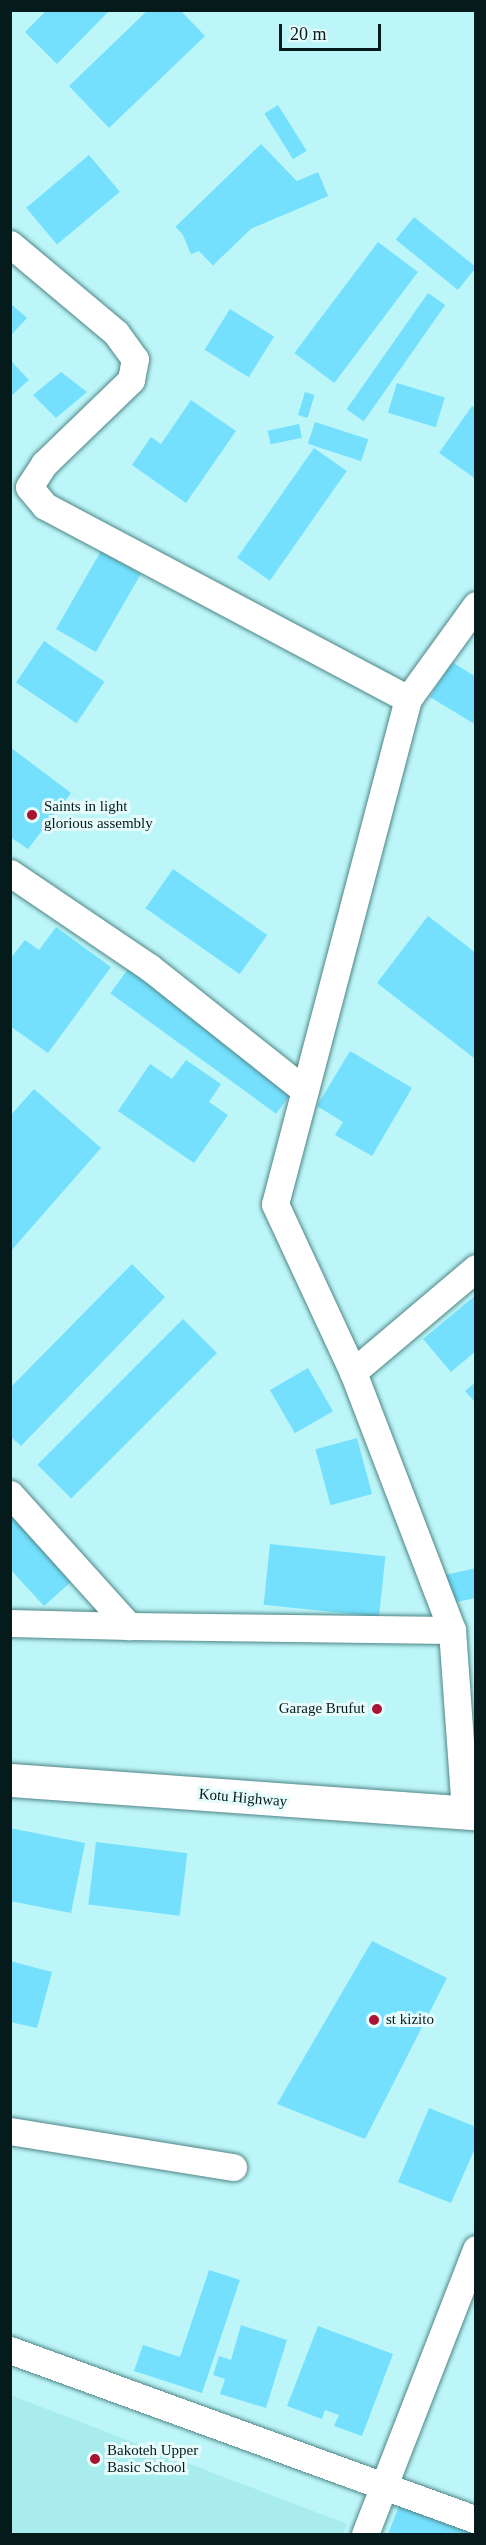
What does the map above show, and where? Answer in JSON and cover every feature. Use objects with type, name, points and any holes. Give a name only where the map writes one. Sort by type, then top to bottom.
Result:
[{"type":"street","points":[[10,244],[116,333],[135,359],[131,380],[44,464],[29,487],[45,506],[408,699]]},
{"type":"street","points":[[470,1812],[452,1630],[353,1372],[274,1204],[408,699],[476,605]]},
{"type":"street","points":[[10,873],[149,967],[304,1090]]},
{"type":"street","points":[[353,1372],[476,1268]]},
{"type":"street","points":[[10,1494],[129,1626]]},
{"type":"street","points":[[10,1623],[452,1630]]},
{"type":"street","name":"Kotu Highway","points":[[10,1780],[337,1806],[470,1812]]},
{"type":"street","points":[[10,2131],[233,2167]]},
{"type":"street","points":[[365,2535],[476,2248]]},
{"type":"street","points":[[10,2350],[476,2520]]},
{"type":"shaded area","name":"Bakoteh Upper Basic School","points":[[10,2395],[347,2524],[343,2534],[11,2534]]},
{"type":"building","points":[[47,10],[110,10],[57,64],[25,32]]},
{"type":"building","points":[[148,10],[180,10],[205,36],[109,128],[69,86]]},
{"type":"building","points":[[278,105],[307,151],[293,159],[264,113]]},
{"type":"building","points":[[261,144],[299,183],[213,266],[175,227]]},
{"type":"building","points":[[89,155],[120,192],[57,244],[26,208]]},
{"type":"building","points":[[318,172],[328,196],[191,254],[181,230]]},
{"type":"building","points":[[414,217],[476,267],[458,290],[396,240]]},
{"type":"building","points":[[378,242],[418,272],[334,383],[294,353]]},
{"type":"building","points":[[428,293],[445,305],[364,421],[347,409]]},
{"type":"building","points":[[10,303],[27,318],[10,336]]},
{"type":"building","points":[[230,309],[274,337],[249,377],[205,350]]},
{"type":"building","points":[[10,360],[29,380],[10,397]]},
{"type":"building","points":[[61,372],[87,392],[56,418],[33,395]]},
{"type":"building","points":[[397,383],[445,398],[436,427],[388,413]]},
{"type":"building","points":[[305,392],[315,395],[308,418],[298,415]]},
{"type":"building","points":[[191,400],[236,431],[186,503],[132,465],[151,437],[161,444]]},
{"type":"building","points":[[472,406],[476,408],[476,479],[439,453]]},
{"type":"building","points":[[315,422],[368,439],[361,461],[308,444]]},
{"type":"building","points":[[299,424],[302,438],[271,444],[268,431]]},
{"type":"building","points":[[314,448],[347,471],[270,581],[237,558]]},
{"type":"building","points":[[101,551],[141,574],[96,652],[56,629]]},
{"type":"building","points":[[44,641],[105,682],[77,723],[16,682]]},
{"type":"building","points":[[452,662],[476,677],[476,725],[430,697]]},
{"type":"building","name":"Saints in light glorious assembly","points":[[10,747],[71,793],[28,849],[10,837]]},
{"type":"building","points":[[173,869],[267,935],[240,974],[145,908]]},
{"type":"building","points":[[428,916],[476,953],[474,1058],[377,983]]},
{"type":"building","points":[[56,927],[111,967],[48,1053],[10,1026],[10,959],[25,940],[39,950]]},
{"type":"building","points":[[128,969],[294,1089],[276,1114],[110,993]]},
{"type":"building","points":[[350,1051],[412,1088],[372,1156],[335,1135],[343,1122],[317,1106]]},
{"type":"building","points":[[186,1060],[221,1084],[209,1102],[228,1115],[194,1163],[118,1111],[150,1064],[172,1079]]},
{"type":"building","points":[[34,1089],[101,1148],[10,1252],[10,1116]]},
{"type":"building","points":[[132,1264],[165,1297],[21,1446],[10,1436],[10,1388]]},
{"type":"building","points":[[476,1295],[476,1351],[451,1372],[423,1339]]},
{"type":"building","points":[[183,1319],[217,1353],[71,1499],[37,1465]]},
{"type":"building","points":[[308,1368],[333,1411],[295,1433],[270,1390]]},
{"type":"building","points":[[476,1382],[476,1403],[465,1391]]},
{"type":"building","points":[[357,1438],[372,1494],[330,1505],[315,1449]]},
{"type":"building","points":[[10,1513],[72,1581],[44,1606],[10,1569]]},
{"type":"building","points":[[270,1544],[385,1556],[379,1617],[264,1605]]},
{"type":"building","points":[[476,1568],[476,1598],[452,1603],[445,1575]]},
{"type":"building","points":[[10,1828],[85,1843],[71,1913],[10,1901]]},
{"type":"building","points":[[96,1842],[187,1853],[180,1916],[88,1905]]},
{"type":"building","points":[[372,1941],[447,1978],[365,2139],[277,2104]]},
{"type":"building","points":[[10,1961],[52,1972],[37,2028],[10,2022]]},
{"type":"building","points":[[429,2108],[476,2127],[476,2146],[451,2203],[398,2182]]},
{"type":"building","points":[[209,2270],[240,2280],[202,2393],[134,2371],[143,2345],[180,2357]]},
{"type":"building","points":[[241,2325],[287,2340],[266,2408],[220,2394],[225,2379],[213,2375],[219,2356],[231,2360]]},
{"type":"building","points":[[318,2326],[393,2354],[362,2436],[334,2426],[339,2415],[325,2410],[322,2419],[287,2406]]},
{"type":"building","points":[[400,2504],[476,2533],[476,2534],[388,2534]]},
{"type":"place","name":"Saints in light glorious assembly","points":[[32,815]]},
{"type":"place","name":"Garage Brufut","points":[[377,1709]]},
{"type":"place","name":"st kizito","points":[[374,2020]]},
{"type":"place","name":"Bakoteh Upper Basic School","points":[[95,2459]]}]
